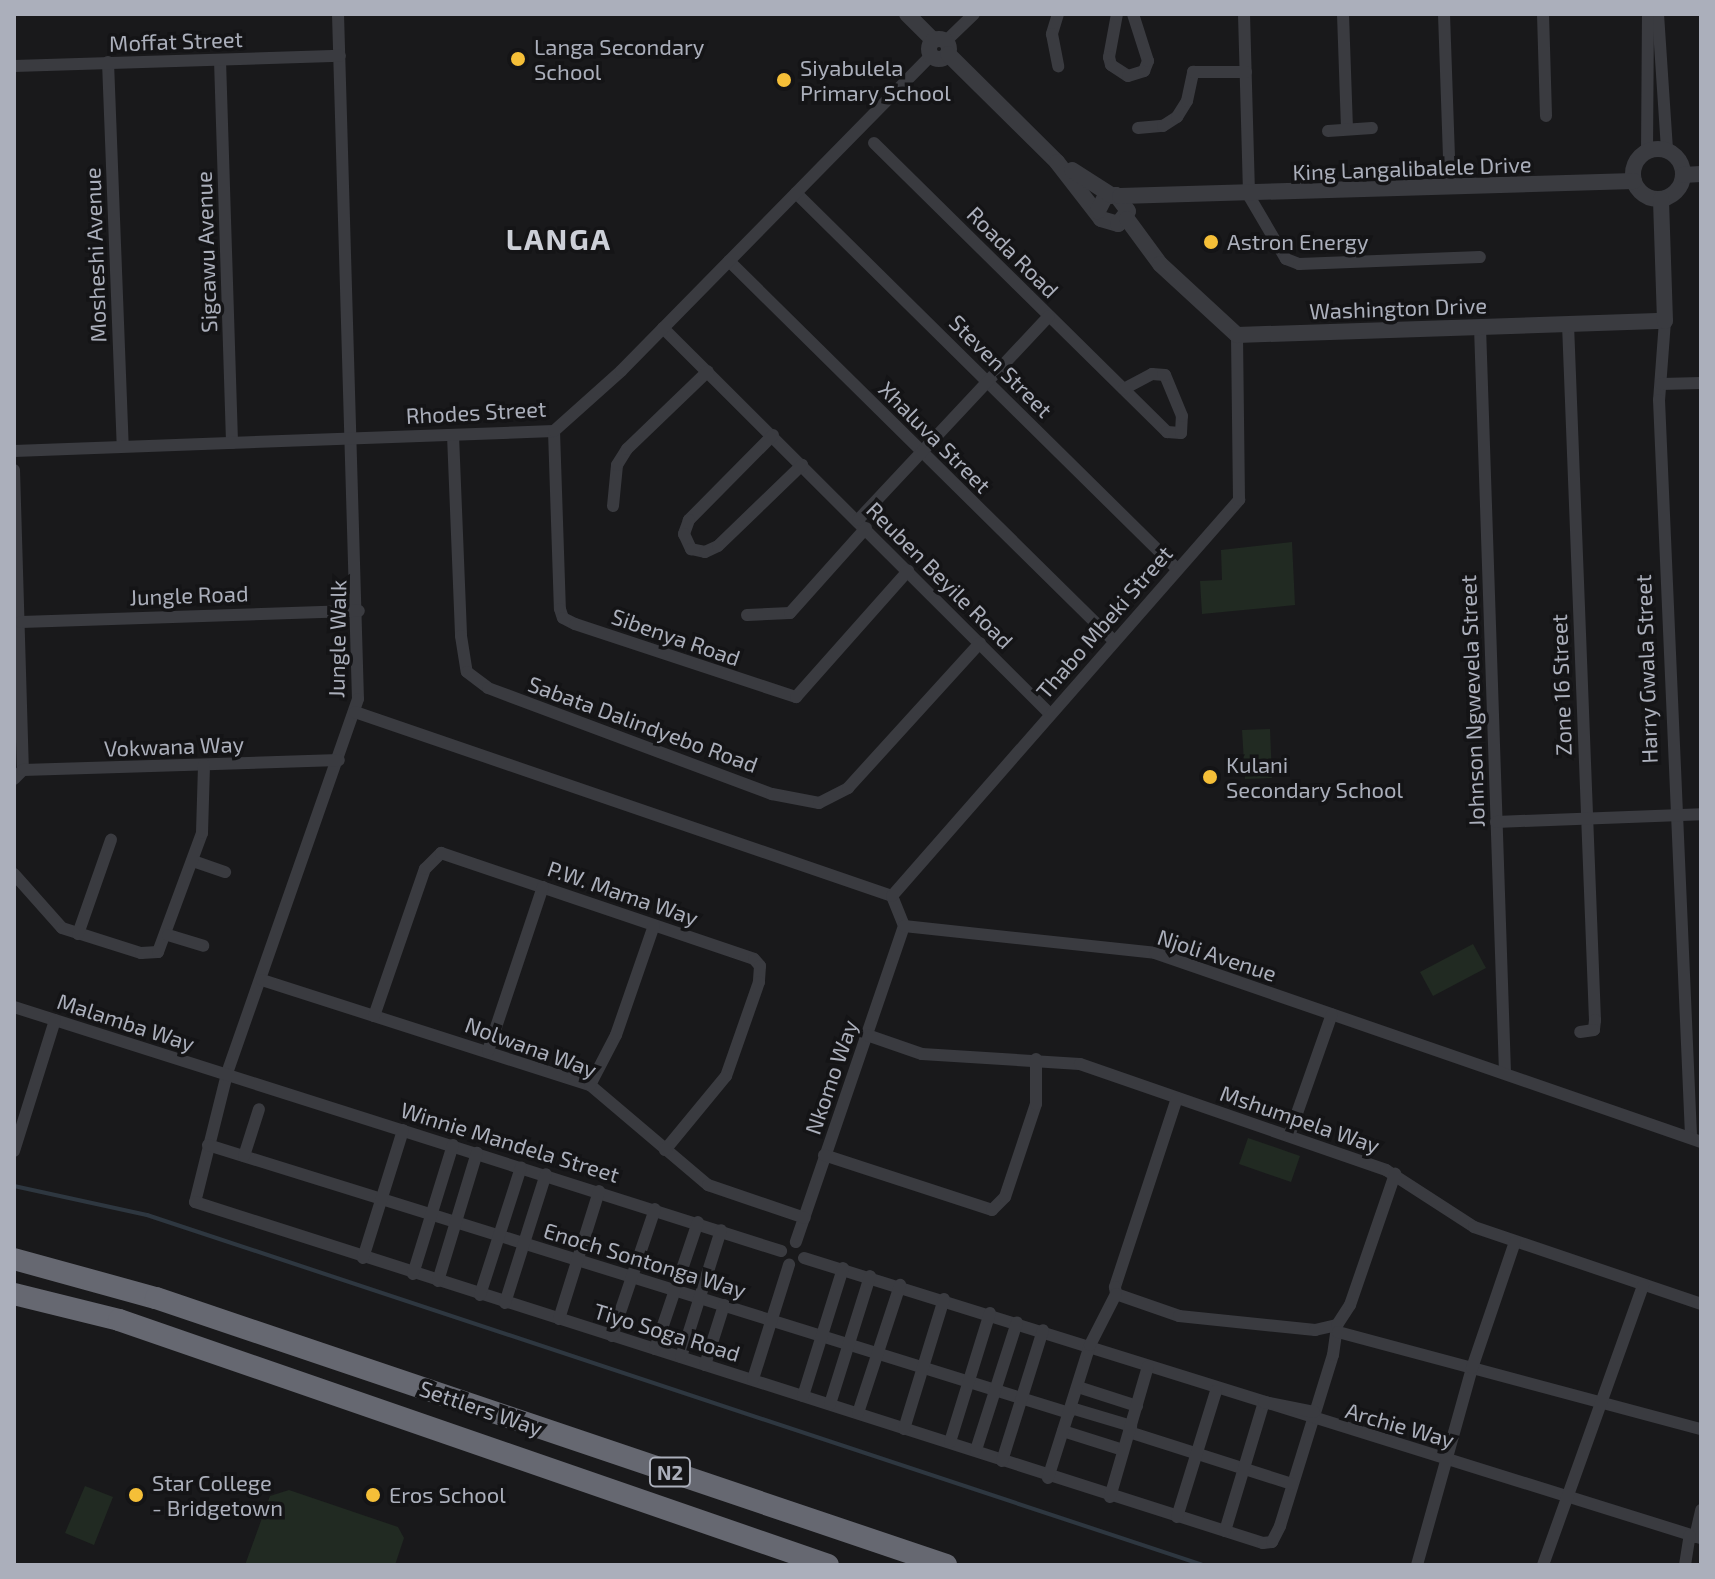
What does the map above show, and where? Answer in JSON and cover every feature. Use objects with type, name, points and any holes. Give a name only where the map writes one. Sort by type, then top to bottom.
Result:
[{"type":"highway","name":"Settlers Way","points":[[14,1259],[156,1298],[946,1565]]},
{"type":"highway","name":"Settlers Way","points":[[14,1294],[119,1320],[828,1565]]},
{"type":"street","name":"Jungle Walk","points":[[338,14],[359,611],[360,683],[355,712],[892,896]]},
{"type":"street","points":[[907,14],[1057,162],[1098,211],[1120,209]]},
{"type":"street","name":"Rhodes Street","points":[[14,451],[554,431],[663,328],[974,14]]},
{"type":"street","points":[[1058,14],[1052,34],[1058,66]]},
{"type":"street","points":[[1117,14],[1109,57],[1128,76],[1139,75],[1148,61],[1133,14]]},
{"type":"street","points":[[1244,14],[1249,196],[1283,256],[1294,264],[1480,257]]},
{"type":"street","points":[[1343,14],[1347,129]]},
{"type":"street","points":[[1444,14],[1450,188]]},
{"type":"street","points":[[1543,14],[1546,116]]},
{"type":"street","points":[[1647,153],[1648,14]]},
{"type":"street","points":[[1658,14],[1667,151],[1681,163],[1683,175],[1677,191],[1661,199],[1644,195],[1634,181],[1637,162],[1647,153],[1667,151]]},
{"type":"street","name":"Moffat Street","points":[[14,66],[340,56]]},
{"type":"street","name":"Sigcawu Avenue","points":[[220,60],[232,443]]},
{"type":"street","name":"Mosheshi Avenue","points":[[108,62],[123,446]]},
{"type":"street","points":[[1138,128],[1158,128],[1177,117],[1187,101],[1193,72],[1246,72]]},
{"type":"street","points":[[1328,131],[1372,128]]},
{"type":"street","name":"Roada Road","points":[[874,143],[1167,432],[1181,433],[1182,416],[1165,375],[1152,374],[1124,389]]},
{"type":"street","points":[[1057,162],[1120,209],[1160,264],[1237,335]]},
{"type":"street","points":[[1683,175],[1701,174]]},
{"type":"street","name":"King Langalibalele Drive","points":[[1120,209],[1191,197],[1634,181]]},
{"type":"street","name":"Steven Street","points":[[796,193],[1177,569]]},
{"type":"street","name":"Harry Gwala Street","points":[[1661,199],[1665,321],[1661,384],[1672,784],[1678,815],[1696,1140]]},
{"type":"street","name":"Xhaluva Street","points":[[729,261],[1114,641]]},
{"type":"street","points":[[747,615],[790,613],[922,452],[1049,316]]},
{"type":"street","name":"Washington Drive","points":[[1237,335],[1665,321]]},
{"type":"street","name":"Zone 16 Street","points":[[1568,324],[1595,1025],[1580,1032]]},
{"type":"street","name":"Johnson Ngwevela Street","points":[[1480,327],[1505,1073]]},
{"type":"street","name":"Reuben Beyile Road","points":[[663,328],[1050,714]]},
{"type":"street","name":"Thabo Mbeki Street","points":[[892,896],[1241,495],[1237,335]]},
{"type":"street","points":[[613,506],[617,465],[627,449],[708,371]]},
{"type":"street","points":[[1661,384],[1701,383]]},
{"type":"street","name":"Sibenya Road","points":[[554,431],[560,609],[563,618],[575,624],[796,697],[908,571]]},
{"type":"street","name":"Sabata Dalindyebo Road","points":[[453,435],[461,636],[467,672],[488,688],[772,794],[819,803],[848,788],[980,643]]},
{"type":"street","points":[[773,435],[689,520],[684,534],[691,549],[705,552],[718,546],[802,465]]},
{"type":"street","points":[[14,470],[17,591],[21,622],[18,775]]},
{"type":"street","name":"Jungle Road","points":[[21,622],[359,611]]},
{"type":"street","points":[[227,1074],[355,712]]},
{"type":"street","name":"Vokwana Way","points":[[18,775],[339,760]]},
{"type":"street","points":[[14,874],[51,919],[78,934],[150,955],[161,949],[204,824],[204,765]]},
{"type":"street","points":[[1496,822],[1701,814]]},
{"type":"street","points":[[78,934],[111,840]]},
{"type":"street","name":"P.W. Mama Way","points":[[374,1016],[433,856],[446,853],[754,959],[761,970],[726,1076],[665,1150]]},
{"type":"street","points":[[193,861],[225,872]]},
{"type":"street","points":[[488,1051],[543,887]]},
{"type":"street","points":[[892,896],[904,926]]},
{"type":"street","points":[[590,1085],[616,1035],[654,925]]},
{"type":"street","name":"Njoli Avenue","points":[[904,926],[1155,953],[1696,1140]]},
{"type":"street","name":"Nkomo Way","points":[[796,1242],[904,926]]},
{"type":"street","points":[[168,935],[203,946]]},
{"type":"street","name":"Nolwana Way","points":[[262,980],[590,1085],[717,1190],[805,1218]]},
{"type":"street","name":"Malamba Way","points":[[14,1007],[227,1074]]},
{"type":"street","points":[[1289,1136],[1332,1014]]},
{"type":"street","points":[[14,1151],[55,1020]]},
{"type":"street","name":"Mshumpela Way","points":[[867,1035],[922,1054],[1080,1064],[1395,1174],[1458,1220],[1701,1304]]},
{"type":"street","points":[[824,1155],[992,1210],[1003,1202],[1036,1104],[1036,1059]]},
{"type":"street","name":"Winnie Mandela Street","points":[[227,1074],[781,1251]]},
{"type":"street","name":"Tiyo Soga Road","points":[[227,1074],[194,1189],[199,1207],[753,1379],[976,1450],[1048,1478],[1255,1541],[1274,1539],[1292,1484]]},
{"type":"street","points":[[1048,1478],[1090,1345],[1116,1294],[1119,1266],[1177,1098]]},
{"type":"street","points":[[244,1156],[259,1109]]},
{"type":"street","points":[[363,1258],[403,1130]]},
{"type":"street","name":"Enoch Sontonga Way","points":[[208,1145],[995,1390],[1070,1410],[1292,1484]]},
{"type":"street","points":[[413,1274],[453,1145]]},
{"type":"street","points":[[438,1281],[477,1153]]},
{"type":"street","points":[[480,1295],[521,1167]]},
{"type":"street","points":[[505,1303],[546,1174]]},
{"type":"street","points":[[1292,1484],[1338,1328],[1350,1305],[1395,1174]]},
{"type":"street","points":[[559,1319],[599,1191]]},
{"type":"street","points":[[612,1336],[655,1209]]},
{"type":"street","points":[[655,1349],[698,1222]]},
{"type":"street","points":[[681,1357],[721,1230]]},
{"type":"street","points":[[753,1379],[789,1265],[781,1251],[796,1242],[804,1258]]},
{"type":"street","points":[[1417,1565],[1472,1368],[1515,1242]]},
{"type":"street","points":[[789,1265],[804,1258],[843,1268],[1090,1345]]},
{"type":"street","points":[[803,1396],[843,1268]]},
{"type":"street","points":[[830,1404],[870,1276]]},
{"type":"street","points":[[858,1413],[900,1285]]},
{"type":"street","points":[[1543,1565],[1643,1285]]},
{"type":"street","points":[[1116,1294],[1188,1319],[1315,1330],[1338,1328],[1472,1368],[1701,1429]]},
{"type":"street","points":[[904,1429],[944,1299]]},
{"type":"street","points":[[705,1365],[724,1305]]},
{"type":"street","points":[[950,1442],[990,1313]]},
{"type":"street","points":[[976,1450],[1017,1322]]},
{"type":"street","points":[[1002,1461],[1043,1330]]},
{"type":"street","name":"Archie Way","points":[[1090,1345],[1216,1391],[1313,1416],[1695,1537]]},
{"type":"street","points":[[1110,1497],[1148,1366]]},
{"type":"street","points":[[1078,1387],[1137,1406]]},
{"type":"street","points":[[1177,1517],[1216,1391]]},
{"type":"street","points":[[1225,1531],[1262,1405]]},
{"type":"street","points":[[1063,1431],[1123,1450]]},
{"type":"street","points":[[1685,1565],[1701,1510]]},
{"type":"shaded area","points":[[1292,542],[1295,605],[1202,614],[1200,581],[1222,580],[1221,550]]},
{"type":"shaded area","points":[[1270,729],[1272,778],[1245,779],[1242,730]]},
{"type":"shaded area","points":[[1473,944],[1486,968],[1433,996],[1420,972]]},
{"type":"shaded area","points":[[1248,1138],[1300,1156],[1291,1182],[1239,1164]]},
{"type":"shaded area","points":[[85,1486],[113,1497],[94,1545],[65,1533]]},
{"type":"shaded area","points":[[289,1490],[398,1527],[404,1538],[395,1565],[245,1565],[270,1496]]},
{"type":"waterway","points":[[14,1186],[147,1215],[1203,1565]]},
{"type":"place","name":"Langa Secondary School","points":[[518,59]]},
{"type":"place","name":"Siyabulela Primary School","points":[[784,80]]},
{"type":"place","name":"Astron Energy","points":[[1211,242]]},
{"type":"place","name":"Kulani Secondary School","points":[[1210,777]]},
{"type":"place","name":"Star College - Bridgetown","points":[[136,1495]]},
{"type":"place","name":"Eros School","points":[[373,1495]]},
{"type":"district","name":"LANGA","points":[[559,238]]}]
